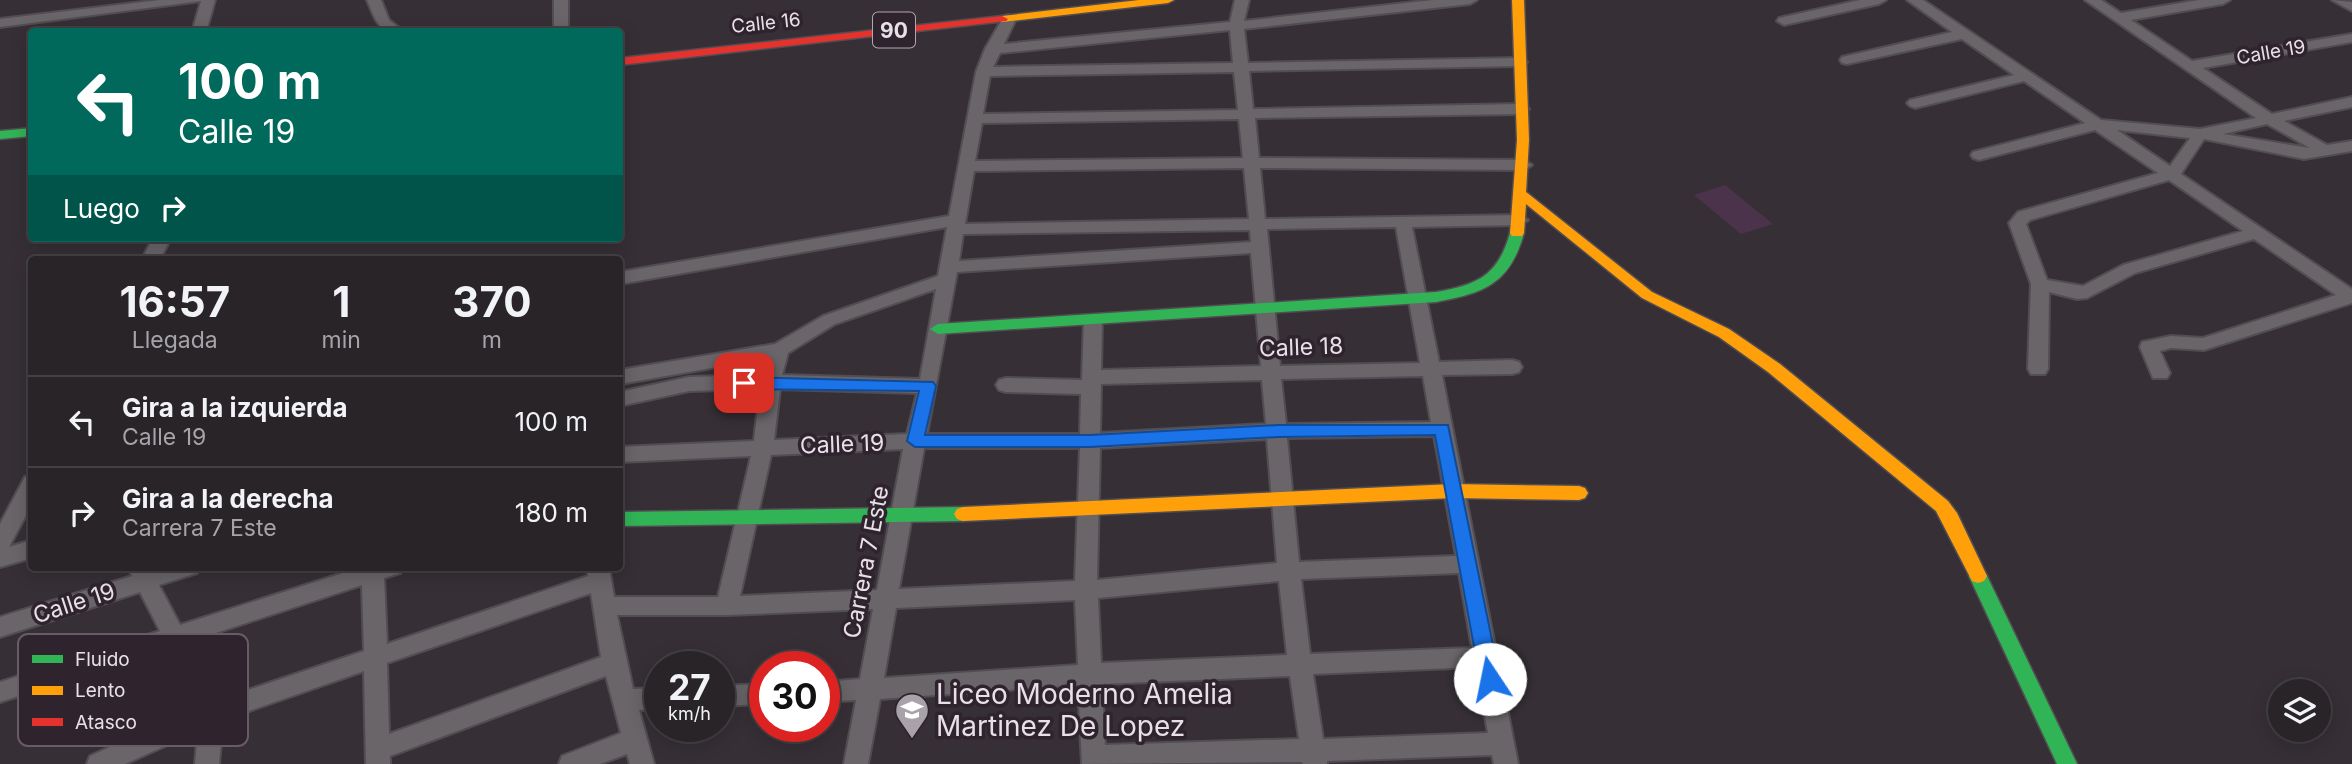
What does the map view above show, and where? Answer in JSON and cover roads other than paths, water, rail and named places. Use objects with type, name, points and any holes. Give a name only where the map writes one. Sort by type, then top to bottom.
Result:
[{"type":"main road","name":"Calle 16","points":[[623,62],[1009,19],[1064,6],[1168,0]]},
{"type":"main road","points":[[938,329],[1418,300],[1478,290],[1508,265],[1520,220],[1524,165],[1518,0]]},
{"type":"main road","points":[[0,135],[28,132]]},
{"type":"main road","points":[[1521,194],[1647,295],[1724,333],[1774,368],[1942,506],[1948,513],[2064,764]]},
{"type":"main road","points":[[623,519],[902,516],[1088,510],[1283,497],[1454,491],[1579,493]]},
{"type":"street","points":[[0,23],[195,0]]},
{"type":"street","points":[[200,28],[208,0]]},
{"type":"street","points":[[374,0],[383,22],[392,28]]},
{"type":"street","points":[[561,0],[561,28]]},
{"type":"street","points":[[1242,0],[1236,24],[1278,431],[1289,571],[1314,756]]},
{"type":"street","points":[[992,49],[1086,42],[1470,0]]},
{"type":"street","points":[[1784,21],[1879,0]]},
{"type":"street","points":[[1914,0],[2352,296]]},
{"type":"street","points":[[2092,0],[2267,118],[2324,150]]},
{"type":"street","points":[[2117,18],[2223,0]]},
{"type":"street","points":[[2339,0],[2352,7]]},
{"type":"street","name":"Carrera 7 Este","points":[[856,764],[915,441],[928,386],[983,72],[1009,19]]},
{"type":"street","points":[[1847,60],[1964,34]]},
{"type":"street","name":"Calle 19","points":[[2190,66],[2352,38]]},
{"type":"street","points":[[1086,42],[1088,70]]},
{"type":"street","points":[[983,72],[1520,62]]},
{"type":"street","points":[[1915,103],[2027,76]]},
{"type":"street","points":[[2038,369],[2040,284],[2017,223],[2024,216],[2173,174],[2200,134],[2352,102]]},
{"type":"street","points":[[975,119],[1521,109]]},
{"type":"street","points":[[1979,155],[2099,124],[2200,134],[2296,153],[2352,146]]},
{"type":"street","points":[[968,166],[1252,163],[1524,165]]},
{"type":"street","points":[[623,278],[956,225],[1188,226],[1520,220]]},
{"type":"street","points":[[1093,320],[1086,590],[1094,761],[1504,754],[1403,222]]},
{"type":"street","points":[[1188,226],[1188,252]]},
{"type":"street","points":[[2040,284],[2077,293],[2087,292],[2129,268],[2258,232]]},
{"type":"street","points":[[623,398],[780,350],[829,320],[948,273],[1259,247]]},
{"type":"street","points":[[2160,373],[2149,347],[2171,342],[2204,344],[2352,296]]},
{"type":"street","points":[[727,606],[762,447],[771,382],[780,350]]},
{"type":"street","name":"Calle 18","points":[[1006,385],[1512,366]]},
{"type":"street","points":[[623,377],[690,376],[771,382],[928,386]]},
{"type":"street","name":"Calle 19","points":[[623,454],[915,441],[1090,441],[1278,431],[1442,429]]},
{"type":"street","points":[[0,544],[28,491]]},
{"type":"street","points":[[0,558],[28,550]]},
{"type":"street","points":[[605,606],[727,606],[1086,590],[1289,571],[1470,564]]},
{"type":"street","name":"Calle 19","points":[[0,626],[143,574],[163,571]]},
{"type":"street","points":[[187,634],[374,571]]},
{"type":"street","points":[[380,571],[376,659],[377,757],[614,663]]},
{"type":"street","points":[[143,574],[173,634]]},
{"type":"street","points":[[248,701],[376,659],[599,574],[614,663],[642,764]]},
{"type":"street","points":[[840,691],[1089,674],[1486,657]]},
{"type":"street","points":[[0,692],[18,686]]},
{"type":"street","points":[[625,700],[644,699]]},
{"type":"street","points":[[571,764],[635,739]]},
{"type":"street","points":[[99,764],[139,746]]},
{"type":"street","points":[[207,764],[209,746]]},
{"type":"place","name":"Liceo Moderno Amelia Martinez De Lopez","points":[[912,740]]}]
